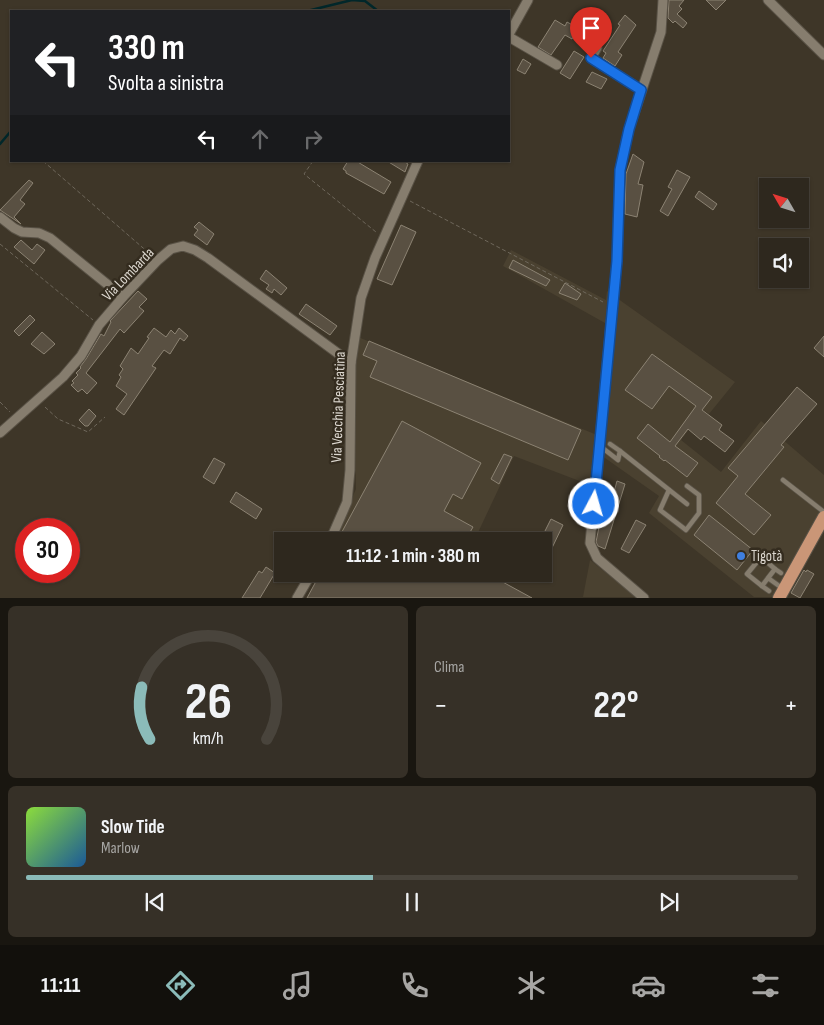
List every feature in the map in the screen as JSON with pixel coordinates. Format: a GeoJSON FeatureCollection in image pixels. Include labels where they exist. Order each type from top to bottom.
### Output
{"type":"FeatureCollection","features":[{"type":"Feature","properties":{"kind":"main road"},"geometry":{"type":"LineString","coordinates":[[777,592],[824,516]]}},
{"type":"Feature","properties":{"kind":"street"},"geometry":{"type":"LineString","coordinates":[[510,33],[528,0]]}},
{"type":"Feature","properties":{"kind":"street"},"geometry":{"type":"LineString","coordinates":[[644,598],[597,558],[590,543],[617,261],[620,170],[629,129],[661,32],[663,0]]}},
{"type":"Feature","properties":{"kind":"street"},"geometry":{"type":"LineString","coordinates":[[768,0],[824,55]]}},
{"type":"Feature","properties":{"kind":"street"},"geometry":{"type":"LineString","coordinates":[[510,36],[557,65]]}},
{"type":"Feature","properties":{"kind":"street"},"geometry":{"type":"LineString","coordinates":[[597,48],[591,58],[641,90]]}},
{"type":"Feature","properties":{"kind":"street","name":"Via Vecchia Pesciatina"},"geometry":{"type":"LineString","coordinates":[[334,532],[347,502],[350,470],[351,364],[361,298],[384,238],[418,162]]}},
{"type":"Feature","properties":{"kind":"street"},"geometry":{"type":"LineString","coordinates":[[0,217],[22,232],[39,233],[50,238],[123,297]]}},
{"type":"Feature","properties":{"kind":"street","name":"Via Lombarda"},"geometry":{"type":"LineString","coordinates":[[0,433],[63,377],[81,356],[99,325],[158,260],[171,249],[183,246],[195,250],[351,364]]}},
{"type":"Feature","properties":{"kind":"street"},"geometry":{"type":"LineString","coordinates":[[297,598],[306,582]]}},
{"type":"Feature","properties":{"kind":"lane"},"geometry":{"type":"LineString","coordinates":[[610,444],[687,504]]}},
{"type":"Feature","properties":{"kind":"lane"},"geometry":{"type":"LineString","coordinates":[[600,446],[618,460],[620,451]]}},
{"type":"Feature","properties":{"kind":"lane"},"geometry":{"type":"LineString","coordinates":[[783,480],[824,512]]}},
{"type":"Feature","properties":{"kind":"lane"},"geometry":{"type":"LineString","coordinates":[[669,490],[660,510],[686,530],[699,513],[699,495],[687,486]]}},
{"type":"Feature","properties":{"kind":"lane"},"geometry":{"type":"LineString","coordinates":[[777,592],[762,586],[747,574],[761,557],[781,573]]}},
{"type":"Feature","properties":{"kind":"lane"},"geometry":{"type":"LineString","coordinates":[[762,586],[775,569]]}},
{"type":"Feature","properties":{"kind":"lane"},"geometry":{"type":"LineString","coordinates":[[768,578],[777,592]]}},
{"type":"Feature","properties":{"kind":"path"},"geometry":{"type":"LineString","coordinates":[[44,162],[158,260]]}},
{"type":"Feature","properties":{"kind":"path"},"geometry":{"type":"LineString","coordinates":[[313,162],[304,174],[384,238]]}},
{"type":"Feature","properties":{"kind":"path"},"geometry":{"type":"LineString","coordinates":[[402,197],[613,307]]}},
{"type":"Feature","properties":{"kind":"path"},"geometry":{"type":"LineString","coordinates":[[0,244],[99,325]]}},
{"type":"Feature","properties":{"kind":"path"},"geometry":{"type":"LineString","coordinates":[[37,400],[58,419],[88,432],[105,417]]}},
{"type":"Feature","properties":{"kind":"path"},"geometry":{"type":"LineString","coordinates":[[0,402],[16,418]]}},
{"type":"Feature","properties":{"kind":"shaded area"},"geometry":{"type":"Polygon","coordinates":[[[511,250],[606,300],[607,291],[735,382],[709,414],[703,410],[681,440],[721,472],[761,421],[824,475],[824,528],[784,597],[754,597],[649,513],[659,496],[595,451],[590,485],[514,456],[478,532],[338,532],[356,489],[354,393],[358,337],[597,435],[605,323],[503,266],[511,250]]]}},
{"type":"Feature","properties":{"kind":"shaded area"},"geometry":{"type":"Polygon","coordinates":[[[590,560],[636,597],[583,597],[590,560]]]}},
{"type":"Feature","properties":{"kind":"building"},"geometry":{"type":"Polygon","coordinates":[[[669,0],[684,0],[679,6],[682,9],[677,14],[687,23],[683,28],[668,18],[669,0]]]}},
{"type":"Feature","properties":{"kind":"building"},"geometry":{"type":"Polygon","coordinates":[[[706,0],[726,0],[716,10],[706,0]]]}},
{"type":"Feature","properties":{"kind":"building"},"geometry":{"type":"Polygon","coordinates":[[[625,15],[636,25],[618,52],[622,55],[615,66],[603,58],[606,53],[603,51],[625,15]]]}},
{"type":"Feature","properties":{"kind":"building"},"geometry":{"type":"Polygon","coordinates":[[[555,20],[565,26],[567,22],[578,28],[572,39],[565,35],[551,55],[538,47],[555,20]]]}},
{"type":"Feature","properties":{"kind":"building"},"geometry":{"type":"Polygon","coordinates":[[[574,51],[584,57],[570,79],[560,73],[574,51]]]}},
{"type":"Feature","properties":{"kind":"building"},"geometry":{"type":"Polygon","coordinates":[[[523,59],[531,64],[525,74],[517,70],[523,59]]]}},
{"type":"Feature","properties":{"kind":"building"},"geometry":{"type":"Polygon","coordinates":[[[592,72],[607,79],[601,89],[586,82],[592,72]]]}},
{"type":"Feature","properties":{"kind":"building"},"geometry":{"type":"Polygon","coordinates":[[[633,154],[644,162],[638,184],[643,185],[637,217],[625,214],[626,174],[633,154]]]}},
{"type":"Feature","properties":{"kind":"building"},"geometry":{"type":"Polygon","coordinates":[[[347,162],[358,162],[391,182],[384,194],[346,173],[343,169],[347,162]]]}},
{"type":"Feature","properties":{"kind":"building"},"geometry":{"type":"Polygon","coordinates":[[[389,162],[405,162],[408,164],[405,172],[389,162]]]}},
{"type":"Feature","properties":{"kind":"building"},"geometry":{"type":"Polygon","coordinates":[[[677,170],[690,177],[668,216],[660,211],[672,189],[668,187],[677,170]]]}},
{"type":"Feature","properties":{"kind":"building"},"geometry":{"type":"Polygon","coordinates":[[[29,180],[33,183],[20,200],[25,204],[14,217],[21,224],[0,210],[29,180]]]}},
{"type":"Feature","properties":{"kind":"building"},"geometry":{"type":"Polygon","coordinates":[[[699,191],[717,204],[713,210],[695,197],[699,191]]]}},
{"type":"Feature","properties":{"kind":"building"},"geometry":{"type":"Polygon","coordinates":[[[199,222],[214,234],[207,245],[194,235],[198,230],[194,227],[199,222]]]}},
{"type":"Feature","properties":{"kind":"building"},"geometry":{"type":"Polygon","coordinates":[[[401,225],[416,232],[392,285],[377,279],[401,225]]]}},
{"type":"Feature","properties":{"kind":"building"},"geometry":{"type":"Polygon","coordinates":[[[21,240],[32,250],[37,244],[45,250],[34,264],[14,247],[21,240]]]}},
{"type":"Feature","properties":{"kind":"building"},"geometry":{"type":"Polygon","coordinates":[[[513,260],[550,280],[546,286],[509,268],[513,260]]]}},
{"type":"Feature","properties":{"kind":"building"},"geometry":{"type":"Polygon","coordinates":[[[266,270],[287,288],[281,295],[274,289],[272,293],[266,289],[269,285],[260,279],[266,270]]]}},
{"type":"Feature","properties":{"kind":"building"},"geometry":{"type":"Polygon","coordinates":[[[565,283],[581,294],[577,300],[559,293],[565,283]]]}},
{"type":"Feature","properties":{"kind":"building"},"geometry":{"type":"Polygon","coordinates":[[[138,291],[147,299],[139,307],[144,311],[124,333],[120,329],[86,373],[97,383],[87,394],[82,389],[78,392],[71,385],[78,375],[76,373],[81,368],[101,334],[104,336],[110,321],[138,291]]]}},
{"type":"Feature","properties":{"kind":"building"},"geometry":{"type":"Polygon","coordinates":[[[306,304],[337,326],[330,335],[299,314],[306,304]]]}},
{"type":"Feature","properties":{"kind":"building"},"geometry":{"type":"Polygon","coordinates":[[[30,315],[35,320],[19,336],[14,331],[30,315]]]}},
{"type":"Feature","properties":{"kind":"building"},"geometry":{"type":"Polygon","coordinates":[[[154,328],[166,337],[171,330],[175,334],[179,328],[188,336],[184,341],[180,338],[170,354],[164,350],[152,366],[156,368],[124,415],[116,409],[127,394],[116,386],[123,369],[120,366],[131,348],[138,354],[154,328]]]}},
{"type":"Feature","properties":{"kind":"building"},"geometry":{"type":"Polygon","coordinates":[[[42,332],[55,344],[44,354],[31,344],[42,332]]]}},
{"type":"Feature","properties":{"kind":"building"},"geometry":{"type":"Polygon","coordinates":[[[824,336],[824,357],[814,348],[824,336]]]}},
{"type":"Feature","properties":{"kind":"building"},"geometry":{"type":"Polygon","coordinates":[[[369,341],[581,430],[568,460],[370,377],[377,361],[363,355],[369,341]]]}},
{"type":"Feature","properties":{"kind":"building"},"geometry":{"type":"Polygon","coordinates":[[[652,354],[712,397],[702,410],[722,425],[719,430],[734,441],[725,452],[704,436],[701,440],[688,429],[675,446],[698,463],[687,477],[664,461],[637,438],[648,424],[670,442],[696,406],[669,386],[652,409],[625,390],[652,354]]]}},
{"type":"Feature","properties":{"kind":"building"},"geometry":{"type":"Polygon","coordinates":[[[797,387],[817,404],[781,445],[784,447],[745,494],[771,515],[754,535],[716,503],[738,476],[728,468],[797,387]]]}},
{"type":"Feature","properties":{"kind":"building"},"geometry":{"type":"Polygon","coordinates":[[[89,409],[96,416],[88,426],[85,426],[79,420],[89,409]]]}},
{"type":"Feature","properties":{"kind":"building"},"geometry":{"type":"Polygon","coordinates":[[[402,421],[481,463],[462,499],[453,494],[444,511],[473,527],[470,532],[342,532],[402,421]]]}},
{"type":"Feature","properties":{"kind":"building"},"geometry":{"type":"Polygon","coordinates":[[[504,454],[512,457],[499,484],[491,479],[504,454]]]}},
{"type":"Feature","properties":{"kind":"building"},"geometry":{"type":"Polygon","coordinates":[[[214,458],[225,464],[214,484],[203,477],[214,458]]]}},
{"type":"Feature","properties":{"kind":"building"},"geometry":{"type":"Polygon","coordinates":[[[617,481],[625,484],[605,549],[598,546],[596,542],[604,502],[600,500],[602,488],[614,492],[617,481]]]}},
{"type":"Feature","properties":{"kind":"building"},"geometry":{"type":"Polygon","coordinates":[[[236,492],[262,509],[256,519],[230,502],[236,492]]]}},
{"type":"Feature","properties":{"kind":"building"},"geometry":{"type":"Polygon","coordinates":[[[709,515],[753,550],[737,570],[694,535],[709,515]]]}},
{"type":"Feature","properties":{"kind":"building"},"geometry":{"type":"Polygon","coordinates":[[[551,519],[563,525],[552,548],[552,532],[544,532],[551,519]]]}},
{"type":"Feature","properties":{"kind":"building"},"geometry":{"type":"Polygon","coordinates":[[[636,520],[646,525],[629,553],[621,549],[636,520]]]}},
{"type":"Feature","properties":{"kind":"building"},"geometry":{"type":"Polygon","coordinates":[[[266,567],[274,572],[274,575],[260,598],[242,598],[259,571],[262,573],[266,567]]]}},
{"type":"Feature","properties":{"kind":"building"},"geometry":{"type":"Polygon","coordinates":[[[804,570],[814,574],[800,598],[791,593],[804,570]]]}},
{"type":"Feature","properties":{"kind":"building"},"geometry":{"type":"Polygon","coordinates":[[[316,582],[503,582],[532,598],[307,598],[316,582]]]}},
{"type":"Feature","properties":{"kind":"waterway"},"geometry":{"type":"LineString","coordinates":[[311,10],[352,0],[365,1],[377,10]]}},
{"type":"Feature","properties":{"kind":"waterway"},"geometry":{"type":"LineString","coordinates":[[0,144],[10,132]]}},
{"type":"Feature","properties":{"kind":"place","name":"Tigotà"},"geometry":{"type":"Point","coordinates":[741,556]}},
{"type":"Feature","properties":{"kind":"route"},"geometry":{"type":"LineString","coordinates":[[591,58],[641,90],[629,129],[620,170],[617,261],[594,504]]}}]}
